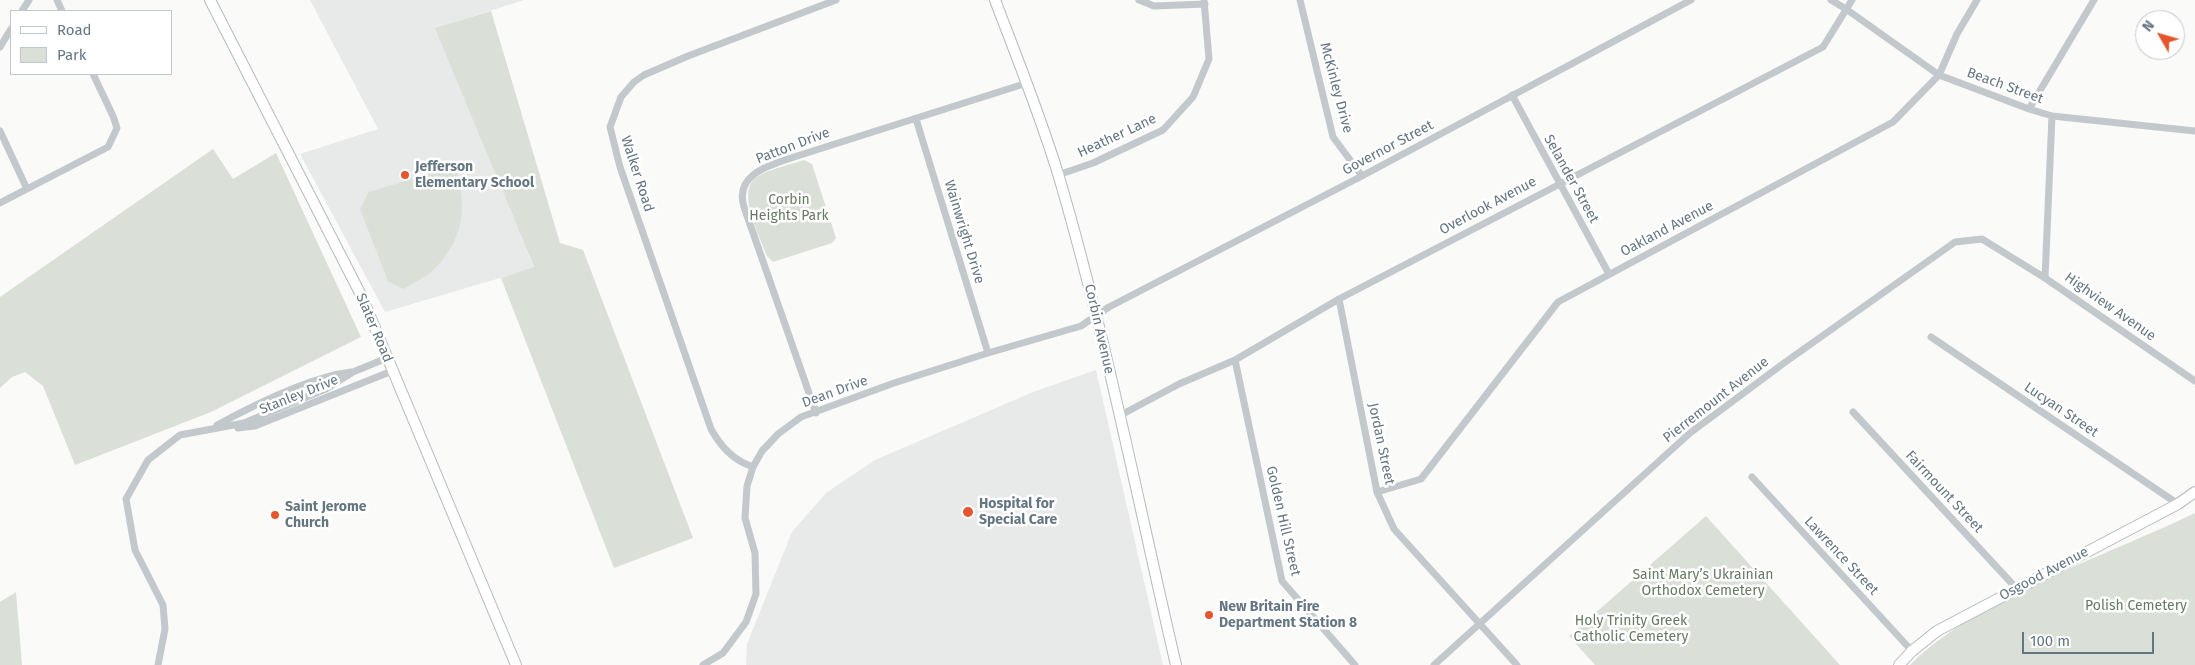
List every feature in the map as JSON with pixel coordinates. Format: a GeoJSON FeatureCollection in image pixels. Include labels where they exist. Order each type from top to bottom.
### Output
{"type":"FeatureCollection","features":[{"type":"Feature","properties":{"kind":"main road","name":"Slater Road"},"geometry":{"type":"LineString","coordinates":[[210,0],[362,297],[516,665]]}},
{"type":"Feature","properties":{"kind":"main road","name":"Corbin Avenue"},"geometry":{"type":"LineString","coordinates":[[995,0],[1027,83],[1058,175],[1081,252],[1176,665]]}},
{"type":"Feature","properties":{"kind":"main road","name":"Osgood Avenue"},"geometry":{"type":"LineString","coordinates":[[1899,665],[1912,651],[1937,631],[2178,504],[2195,492]]}},
{"type":"Feature","properties":{"kind":"street","name":"Walker Road"},"geometry":{"type":"LineString","coordinates":[[753,467],[741,462],[724,450],[711,429],[620,167],[610,127],[621,97],[634,82],[644,75],[688,56],[836,0]]}},
{"type":"Feature","properties":{"kind":"street"},"geometry":{"type":"LineString","coordinates":[[1139,0],[1154,6],[1205,2]]}},
{"type":"Feature","properties":{"kind":"street","name":"McKinley Drive"},"geometry":{"type":"LineString","coordinates":[[1300,0],[1333,137],[1362,176]]}},
{"type":"Feature","properties":{"kind":"street","name":"Governor Street"},"geometry":{"type":"LineString","coordinates":[[1096,316],[1109,307],[1362,176],[1691,0]]}},
{"type":"Feature","properties":{"kind":"street","name":"Beach Street"},"geometry":{"type":"LineString","coordinates":[[1831,0],[1939,75],[2029,109],[2052,116],[2195,131]]}},
{"type":"Feature","properties":{"kind":"street","name":"Overlook Avenue"},"geometry":{"type":"LineString","coordinates":[[1119,416],[1179,384],[1235,360],[1339,299],[1823,47],[1852,0]]}},
{"type":"Feature","properties":{"kind":"street","name":"Oakland Avenue"},"geometry":{"type":"LineString","coordinates":[[1377,492],[1421,480],[1558,302],[1893,122],[1939,75],[1957,34],[1976,0]]}},
{"type":"Feature","properties":{"kind":"street"},"geometry":{"type":"LineString","coordinates":[[2029,109],[2094,0]]}},
{"type":"Feature","properties":{"kind":"street","name":"Heather Lane"},"geometry":{"type":"LineString","coordinates":[[1058,175],[1093,164],[1163,130],[1193,97],[1209,59],[1205,2]]}},
{"type":"Feature","properties":{"kind":"street"},"geometry":{"type":"LineString","coordinates":[[0,47],[10,31]]}},
{"type":"Feature","properties":{"kind":"street"},"geometry":{"type":"LineString","coordinates":[[0,202],[108,147],[117,128],[93,75]]}},
{"type":"Feature","properties":{"kind":"street","name":"Patton Drive"},"geometry":{"type":"LineString","coordinates":[[816,412],[744,207],[741,197],[745,183],[751,177],[773,164],[1027,83]]}},
{"type":"Feature","properties":{"kind":"street","name":"Selander Street"},"geometry":{"type":"LineString","coordinates":[[1512,96],[1609,274]]}},
{"type":"Feature","properties":{"kind":"street","name":"Highview Avenue"},"geometry":{"type":"LineString","coordinates":[[2052,116],[2045,278],[2195,381]]}},
{"type":"Feature","properties":{"kind":"street","name":"Wainwright Drive"},"geometry":{"type":"LineString","coordinates":[[916,119],[988,353]]}},
{"type":"Feature","properties":{"kind":"street"},"geometry":{"type":"LineString","coordinates":[[0,131],[28,189]]}},
{"type":"Feature","properties":{"kind":"street","name":"Pierremount Avenue"},"geometry":{"type":"LineString","coordinates":[[1434,665],[1690,433],[1784,363],[1955,242],[1982,239],[2045,278]]}},
{"type":"Feature","properties":{"kind":"street","name":"Jordan Street"},"geometry":{"type":"LineString","coordinates":[[1339,299],[1377,492],[1394,528],[1478,624],[1518,665]]}},
{"type":"Feature","properties":{"kind":"street","name":"Dean Drive"},"geometry":{"type":"LineString","coordinates":[[703,665],[723,653],[746,622],[756,594],[755,553],[744,509],[747,486],[753,467],[762,451],[778,434],[801,418],[816,412],[988,353],[1081,326],[1096,316]]}},
{"type":"Feature","properties":{"kind":"street","name":"Lucyan Street"},"geometry":{"type":"LineString","coordinates":[[1931,337],[2178,504]]}},
{"type":"Feature","properties":{"kind":"street","name":"Stanley Drive"},"geometry":{"type":"LineString","coordinates":[[158,665],[165,629],[163,605],[135,550],[126,499],[148,460],[180,436],[244,423],[326,389],[353,372],[387,358]]}},
{"type":"Feature","properties":{"kind":"street","name":"Golden Hill Street"},"geometry":{"type":"LineString","coordinates":[[1235,360],[1282,581],[1355,665]]}},
{"type":"Feature","properties":{"kind":"street","name":"Stanley Drive"},"geometry":{"type":"LineString","coordinates":[[213,428],[233,429],[255,426],[392,371]]}},
{"type":"Feature","properties":{"kind":"street","name":"Stanley Drive"},"geometry":{"type":"LineString","coordinates":[[213,428],[305,384],[336,374],[353,372]]}},
{"type":"Feature","properties":{"kind":"street","name":"Fairmount Street"},"geometry":{"type":"LineString","coordinates":[[1853,412],[2017,589]]}},
{"type":"Feature","properties":{"kind":"street","name":"Lawrence Street"},"geometry":{"type":"LineString","coordinates":[[1752,477],[1912,651]]}},
{"type":"Feature","properties":{"kind":"shaded area","name":"Jefferson Elementary School"},"geometry":{"type":"Polygon","coordinates":[[[310,0],[524,0],[436,28],[534,268],[385,312],[300,154],[378,129],[310,0]]]}},
{"type":"Feature","properties":{"kind":"shaded area","name":"Hospital for Special Care"},"geometry":{"type":"Polygon","coordinates":[[[1096,370],[1163,665],[746,665],[747,644],[792,532],[826,493],[875,460],[1033,392],[1096,370]]]}},
{"type":"Feature","properties":{"kind":"green space"},"geometry":{"type":"Polygon","coordinates":[[[491,11],[560,243],[583,250],[693,538],[614,568],[501,278],[534,267],[435,28],[491,11]]]}},
{"type":"Feature","properties":{"kind":"green space"},"geometry":{"type":"Polygon","coordinates":[[[213,149],[233,179],[276,153],[361,337],[211,412],[75,465],[43,386],[25,372],[12,377],[0,388],[0,297],[213,149]]]}},
{"type":"Feature","properties":{"kind":"green space","name":"Corbin Heights Park"},"geometry":{"type":"Polygon","coordinates":[[[804,160],[812,164],[836,238],[832,243],[773,262],[767,256],[751,213],[749,190],[752,181],[760,175],[804,160]]]}},
{"type":"Feature","properties":{"kind":"green space"},"geometry":{"type":"Polygon","coordinates":[[[455,166],[459,181],[462,209],[457,234],[443,259],[433,270],[403,289],[388,281],[360,209],[369,192],[455,166]]]}},
{"type":"Feature","properties":{"kind":"green space","name":"Polish Cemetery"},"geometry":{"type":"Polygon","coordinates":[[[2195,513],[2195,665],[1910,665],[1939,640],[1972,618],[2008,598],[2045,579],[2195,513]]]}},
{"type":"Feature","properties":{"kind":"green space","name":"Saint Mary’s Ukrainian Orthodox Cemetery"},"geometry":{"type":"Polygon","coordinates":[[[1706,516],[1840,665],[1595,665],[1569,636],[1706,516]]]}},
{"type":"Feature","properties":{"kind":"green space"},"geometry":{"type":"Polygon","coordinates":[[[16,592],[22,665],[0,665],[0,602],[16,592]]]}},
{"type":"Feature","properties":{"kind":"place","name":"Jefferson Elementary School"},"geometry":{"type":"Point","coordinates":[405,175]}},
{"type":"Feature","properties":{"kind":"place","name":"Hospital for Special Care"},"geometry":{"type":"Point","coordinates":[968,512]}},
{"type":"Feature","properties":{"kind":"place","name":"Saint Jerome Church"},"geometry":{"type":"Point","coordinates":[275,515]}},
{"type":"Feature","properties":{"kind":"place","name":"New Britain Fire Department Station 8"},"geometry":{"type":"Point","coordinates":[1209,615]}},
{"type":"Feature","properties":{"kind":"park label","name":"Holy Trinity Greek Catholic Cemetery"},"geometry":{"type":"Point","coordinates":[1631,630]}}]}
